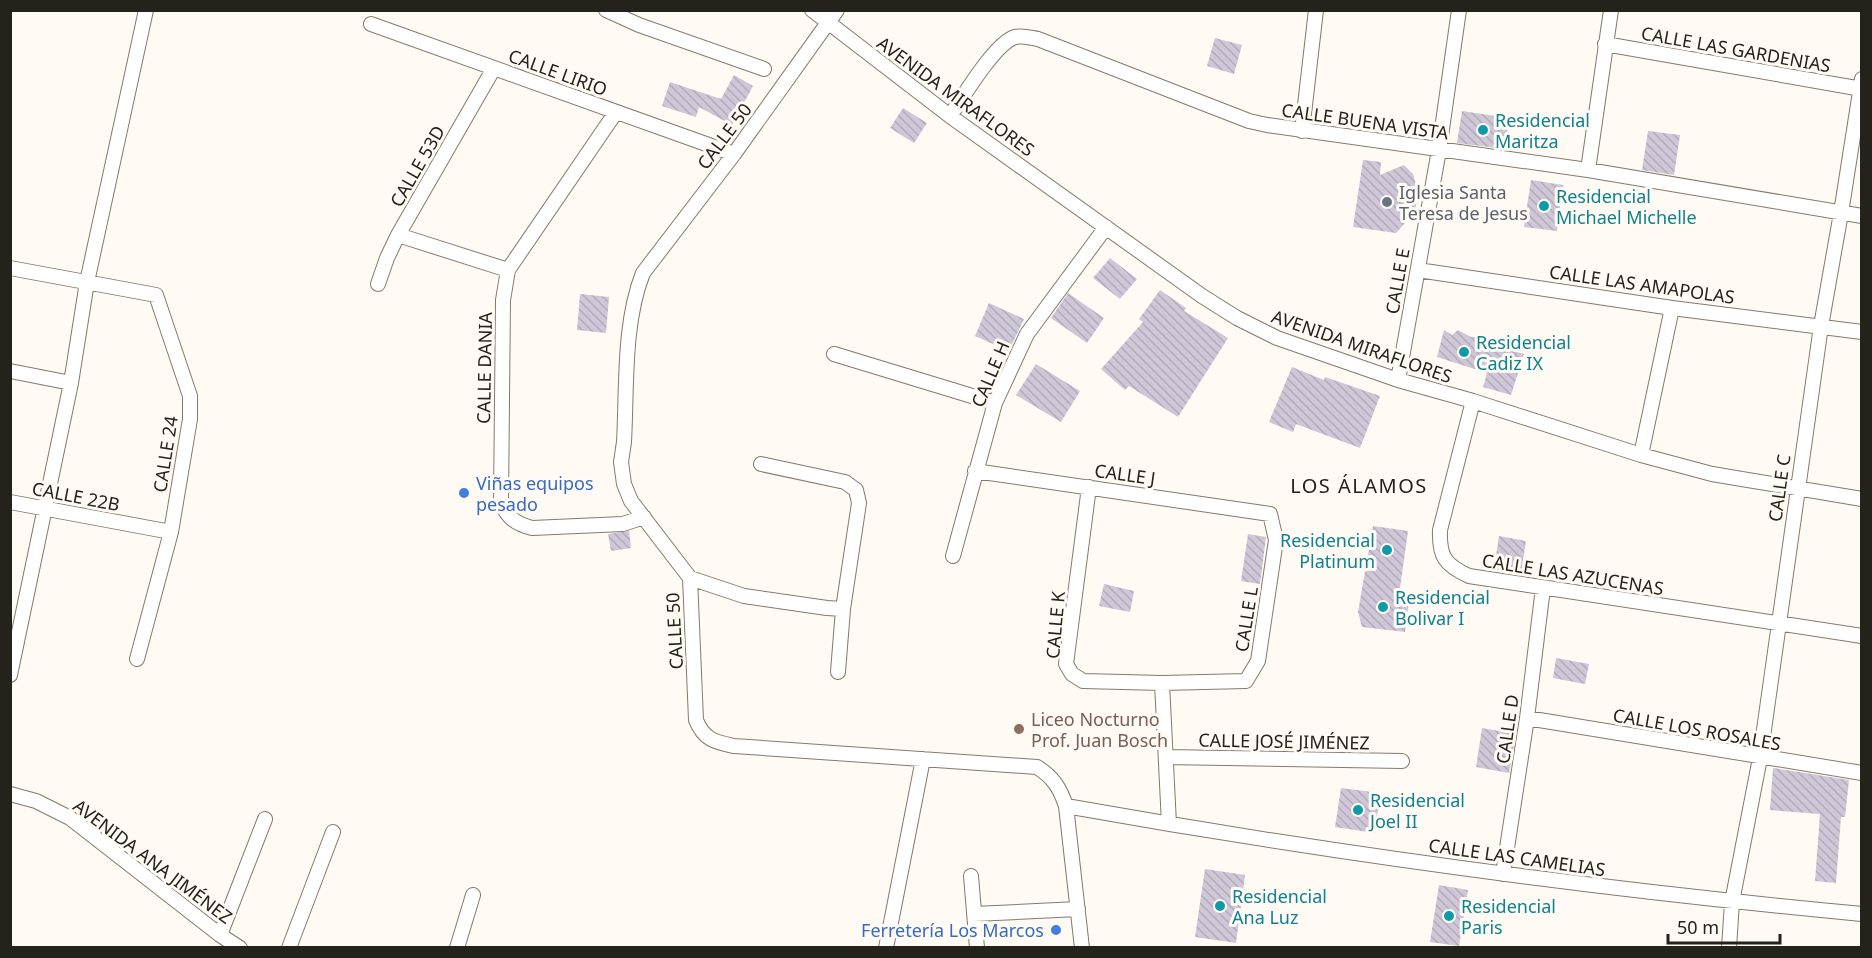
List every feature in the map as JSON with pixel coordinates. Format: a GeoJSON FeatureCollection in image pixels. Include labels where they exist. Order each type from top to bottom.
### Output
{"type":"FeatureCollection","features":[{"type":"Feature","properties":{"kind":"street"},"geometry":{"type":"LineString","coordinates":[[11,667],[70,383],[87,282],[146,10]]}},
{"type":"Feature","properties":{"kind":"street"},"geometry":{"type":"LineString","coordinates":[[606,10],[639,25],[764,69]]}},
{"type":"Feature","properties":{"kind":"street"},"geometry":{"type":"LineString","coordinates":[[639,25],[644,10]]}},
{"type":"Feature","properties":{"kind":"street","name":"AVENIDA MIRAFLORES"},"geometry":{"type":"LineString","coordinates":[[812,10],[950,116],[1203,297],[1237,318],[1277,338],[1398,380],[1473,401],[1641,455],[1712,474],[1862,499]]}},
{"type":"Feature","properties":{"kind":"street","name":"CALLE 50"},"geometry":{"type":"LineString","coordinates":[[837,10],[734,154],[643,273],[635,292],[630,315],[621,462],[624,484],[631,501],[690,578],[696,720],[700,730],[708,738],[734,746],[1037,767],[1049,774],[1061,789],[1066,806],[1082,948]]}},
{"type":"Feature","properties":{"kind":"street"},"geometry":{"type":"LineString","coordinates":[[1302,131],[1316,10]]}},
{"type":"Feature","properties":{"kind":"street","name":"CALLE E"},"geometry":{"type":"LineString","coordinates":[[1398,380],[1440,150],[1458,10]]}},
{"type":"Feature","properties":{"kind":"street"},"geometry":{"type":"LineString","coordinates":[[1588,170],[1611,10]]}},
{"type":"Feature","properties":{"kind":"street","name":"CALLE LIRIO"},"geometry":{"type":"LineString","coordinates":[[371,24],[734,154]]}},
{"type":"Feature","properties":{"kind":"street","name":"CALLE BUENA VISTA"},"geometry":{"type":"LineString","coordinates":[[950,116],[999,46],[1015,37],[1026,37],[1038,39],[1249,121],[1302,131],[1588,170],[1862,216]]}},
{"type":"Feature","properties":{"kind":"street","name":"CALLE LAS GARDENIAS"},"geometry":{"type":"LineString","coordinates":[[1605,44],[1861,86]]}},
{"type":"Feature","properties":{"kind":"street","name":"CALLE 53D"},"geometry":{"type":"LineString","coordinates":[[378,284],[398,235],[494,68]]}},
{"type":"Feature","properties":{"kind":"street","name":"CALLE C"},"geometry":{"type":"LineString","coordinates":[[1729,948],[1732,902],[1760,758],[1821,326],[1861,86]]}},
{"type":"Feature","properties":{"kind":"street","name":"CALLE DANIA"},"geometry":{"type":"LineString","coordinates":[[616,112],[508,270],[503,300],[501,501],[504,512],[521,525],[532,528],[623,524],[644,517]]}},
{"type":"Feature","properties":{"kind":"street","name":"CALLE H"},"geometry":{"type":"LineString","coordinates":[[953,556],[995,403],[1027,334],[1106,226]]}},
{"type":"Feature","properties":{"kind":"street"},"geometry":{"type":"LineString","coordinates":[[398,235],[508,270]]}},
{"type":"Feature","properties":{"kind":"street","name":"CALLE 24"},"geometry":{"type":"LineString","coordinates":[[10,268],[156,295],[190,396],[190,419],[171,532],[137,659]]}},
{"type":"Feature","properties":{"kind":"street","name":"CALLE LAS AMAPOLAS"},"geometry":{"type":"LineString","coordinates":[[1418,270],[1672,308],[1862,332]]}},
{"type":"Feature","properties":{"kind":"street"},"geometry":{"type":"LineString","coordinates":[[1641,455],[1672,308]]}},
{"type":"Feature","properties":{"kind":"street"},"geometry":{"type":"LineString","coordinates":[[834,354],[995,403]]}},
{"type":"Feature","properties":{"kind":"street"},"geometry":{"type":"LineString","coordinates":[[10,371],[70,383]]}},
{"type":"Feature","properties":{"kind":"street","name":"CALLE LAS AZUCENAS"},"geometry":{"type":"LineString","coordinates":[[1473,401],[1440,530],[1443,559],[1454,569],[1469,576],[1862,636]]}},
{"type":"Feature","properties":{"kind":"street"},"geometry":{"type":"LineString","coordinates":[[761,464],[845,482],[856,490],[859,503],[843,609],[838,672]]}},
{"type":"Feature","properties":{"kind":"street","name":"CALLE J"},"geometry":{"type":"LineString","coordinates":[[975,471],[1270,514]]}},
{"type":"Feature","properties":{"kind":"street","name":"CALLE K"},"geometry":{"type":"LineString","coordinates":[[1089,487],[1066,664],[1072,674],[1083,681],[1162,684]]}},
{"type":"Feature","properties":{"kind":"street","name":"CALLE 22B"},"geometry":{"type":"LineString","coordinates":[[10,502],[171,532]]}},
{"type":"Feature","properties":{"kind":"street","name":"CALLE L"},"geometry":{"type":"LineString","coordinates":[[1162,684],[1246,681],[1258,661],[1276,540],[1270,514]]}},
{"type":"Feature","properties":{"kind":"street"},"geometry":{"type":"LineString","coordinates":[[690,578],[744,596],[843,609]]}},
{"type":"Feature","properties":{"kind":"street","name":"CALLE D"},"geometry":{"type":"LineString","coordinates":[[1503,874],[1527,718],[1543,588]]}},
{"type":"Feature","properties":{"kind":"street"},"geometry":{"type":"LineString","coordinates":[[1162,684],[1169,824]]}},
{"type":"Feature","properties":{"kind":"street","name":"CALLE LOS ROSALES"},"geometry":{"type":"LineString","coordinates":[[1527,718],[1862,773]]}},
{"type":"Feature","properties":{"kind":"street","name":"CALLE JOSÉ JIMÉNEZ"},"geometry":{"type":"LineString","coordinates":[[1166,758],[1402,761]]}},
{"type":"Feature","properties":{"kind":"street"},"geometry":{"type":"LineString","coordinates":[[885,948],[923,759]]}},
{"type":"Feature","properties":{"kind":"street","name":"AVENIDA ANA JIMÉNEZ"},"geometry":{"type":"LineString","coordinates":[[10,794],[36,801],[70,818],[240,948]]}},
{"type":"Feature","properties":{"kind":"street","name":"CALLE LAS CAMELIAS"},"geometry":{"type":"LineString","coordinates":[[1066,806],[1169,824],[1503,874],[1732,902],[1862,914]]}},
{"type":"Feature","properties":{"kind":"street"},"geometry":{"type":"LineString","coordinates":[[220,934],[265,819]]}},
{"type":"Feature","properties":{"kind":"street"},"geometry":{"type":"LineString","coordinates":[[289,948],[333,832]]}},
{"type":"Feature","properties":{"kind":"street"},"geometry":{"type":"LineString","coordinates":[[971,876],[977,948]]}},
{"type":"Feature","properties":{"kind":"street"},"geometry":{"type":"LineString","coordinates":[[457,948],[473,895]]}},
{"type":"Feature","properties":{"kind":"street"},"geometry":{"type":"LineString","coordinates":[[975,914],[1078,909]]}},
{"type":"Feature","properties":{"kind":"building"},"geometry":{"type":"Polygon","coordinates":[[[1215,38],[1242,45],[1234,74],[1207,66],[1215,38]]]}},
{"type":"Feature","properties":{"kind":"building"},"geometry":{"type":"Polygon","coordinates":[[[734,75],[753,86],[732,125],[699,107],[696,117],[662,106],[670,82],[721,99],[734,75]]]}},
{"type":"Feature","properties":{"kind":"building"},"geometry":{"type":"Polygon","coordinates":[[[903,108],[927,123],[914,143],[890,128],[903,108]]]}},
{"type":"Feature","properties":{"kind":"building","name":"Residencial Maritza"},"geometry":{"type":"Polygon","coordinates":[[[1462,111],[1509,118],[1505,149],[1457,143],[1462,111]]]}},
{"type":"Feature","properties":{"kind":"building"},"geometry":{"type":"Polygon","coordinates":[[[1648,131],[1680,135],[1674,175],[1642,170],[1648,131]]]}},
{"type":"Feature","properties":{"kind":"building","name":"Iglesia Santa Teresa de Jesus"},"geometry":{"type":"Polygon","coordinates":[[[1363,160],[1381,162],[1380,175],[1404,165],[1413,174],[1418,192],[1415,212],[1396,233],[1353,227],[1363,160]]]}},
{"type":"Feature","properties":{"kind":"building","name":"Residencial Michael Michelle"},"geometry":{"type":"Polygon","coordinates":[[[1531,180],[1563,185],[1557,231],[1524,227],[1531,180]]]}},
{"type":"Feature","properties":{"kind":"building"},"geometry":{"type":"Polygon","coordinates":[[[1110,258],[1137,279],[1120,299],[1093,278],[1110,258]]]}},
{"type":"Feature","properties":{"kind":"building"},"geometry":{"type":"Polygon","coordinates":[[[1160,290],[1186,308],[1184,311],[1228,338],[1178,417],[1129,386],[1125,390],[1101,369],[1143,322],[1139,319],[1160,290]]]}},
{"type":"Feature","properties":{"kind":"building"},"geometry":{"type":"Polygon","coordinates":[[[1068,293],[1104,318],[1087,343],[1051,318],[1068,293]]]}},
{"type":"Feature","properties":{"kind":"building"},"geometry":{"type":"Polygon","coordinates":[[[580,294],[609,297],[606,333],[577,330],[580,294]]]}},
{"type":"Feature","properties":{"kind":"building"},"geometry":{"type":"Polygon","coordinates":[[[989,303],[1024,319],[1009,351],[975,336],[989,303]]]}},
{"type":"Feature","properties":{"kind":"building"},"geometry":{"type":"Polygon","coordinates":[[[1444,330],[1452,335],[1458,330],[1471,337],[1482,337],[1482,342],[1524,354],[1511,395],[1483,387],[1487,373],[1437,357],[1444,330]]]}},
{"type":"Feature","properties":{"kind":"building"},"geometry":{"type":"Polygon","coordinates":[[[1036,364],[1080,391],[1061,422],[1016,395],[1036,364]]]}},
{"type":"Feature","properties":{"kind":"building"},"geometry":{"type":"Polygon","coordinates":[[[1292,367],[1324,380],[1325,377],[1380,396],[1360,448],[1296,424],[1293,432],[1269,422],[1292,367]]]}},
{"type":"Feature","properties":{"kind":"building"},"geometry":{"type":"Polygon","coordinates":[[[1373,526],[1408,531],[1400,588],[1409,601],[1405,632],[1362,627],[1358,612],[1373,526]]]}},
{"type":"Feature","properties":{"kind":"building"},"geometry":{"type":"Polygon","coordinates":[[[629,531],[631,548],[611,551],[608,534],[629,531]]]}},
{"type":"Feature","properties":{"kind":"building"},"geometry":{"type":"Polygon","coordinates":[[[1248,534],[1266,537],[1260,584],[1241,581],[1248,534]]]}},
{"type":"Feature","properties":{"kind":"building"},"geometry":{"type":"Polygon","coordinates":[[[1499,536],[1526,541],[1521,573],[1494,569],[1499,536]]]}},
{"type":"Feature","properties":{"kind":"building"},"geometry":{"type":"Polygon","coordinates":[[[1104,584],[1134,591],[1130,612],[1099,606],[1104,584]]]}},
{"type":"Feature","properties":{"kind":"building"},"geometry":{"type":"Polygon","coordinates":[[[1556,658],[1589,664],[1585,684],[1553,678],[1556,658]]]}},
{"type":"Feature","properties":{"kind":"building"},"geometry":{"type":"Polygon","coordinates":[[[1482,728],[1516,734],[1509,773],[1476,767],[1482,728]]]}},
{"type":"Feature","properties":{"kind":"building"},"geometry":{"type":"Polygon","coordinates":[[[1773,768],[1849,780],[1845,817],[1841,817],[1836,883],[1815,881],[1820,814],[1770,810],[1773,768]]]}},
{"type":"Feature","properties":{"kind":"building","name":"Residencial Joel II"},"geometry":{"type":"Polygon","coordinates":[[[1341,788],[1380,793],[1375,833],[1335,827],[1341,788]]]}},
{"type":"Feature","properties":{"kind":"building","name":"Residencial Ana Luz"},"geometry":{"type":"Polygon","coordinates":[[[1205,869],[1245,875],[1236,943],[1195,937],[1205,869]]]}},
{"type":"Feature","properties":{"kind":"building","name":"Residencial Paris"},"geometry":{"type":"Polygon","coordinates":[[[1439,885],[1468,890],[1459,946],[1430,942],[1439,885]]]}},
{"type":"Feature","properties":{"kind":"place","name":"Residencial Maritza"},"geometry":{"type":"Point","coordinates":[1483,130]}},
{"type":"Feature","properties":{"kind":"place","name":"Iglesia Santa Teresa de Jesus"},"geometry":{"type":"Point","coordinates":[1387,202]}},
{"type":"Feature","properties":{"kind":"place","name":"Residencial Michael Michelle"},"geometry":{"type":"Point","coordinates":[1544,206]}},
{"type":"Feature","properties":{"kind":"place","name":"Residencial Cadiz IX"},"geometry":{"type":"Point","coordinates":[1464,352]}},
{"type":"Feature","properties":{"kind":"place","name":"Viñas equipos pesado"},"geometry":{"type":"Point","coordinates":[464,493]}},
{"type":"Feature","properties":{"kind":"place","name":"Residencial Platinum"},"geometry":{"type":"Point","coordinates":[1387,550]}},
{"type":"Feature","properties":{"kind":"place","name":"Residencial Bolivar I"},"geometry":{"type":"Point","coordinates":[1383,607]}},
{"type":"Feature","properties":{"kind":"place","name":"Liceo Nocturno Prof. Juan Bosch"},"geometry":{"type":"Point","coordinates":[1019,729]}},
{"type":"Feature","properties":{"kind":"place","name":"Residencial Joel II"},"geometry":{"type":"Point","coordinates":[1358,810]}},
{"type":"Feature","properties":{"kind":"place","name":"Residencial Ana Luz"},"geometry":{"type":"Point","coordinates":[1220,906]}},
{"type":"Feature","properties":{"kind":"place","name":"Residencial Paris"},"geometry":{"type":"Point","coordinates":[1449,916]}},
{"type":"Feature","properties":{"kind":"place","name":"Ferretería Los Marcos"},"geometry":{"type":"Point","coordinates":[1056,930]}},
{"type":"Feature","properties":{"kind":"district","name":"LOS ÁLAMOS"},"geometry":{"type":"Point","coordinates":[1359,485]}}]}
